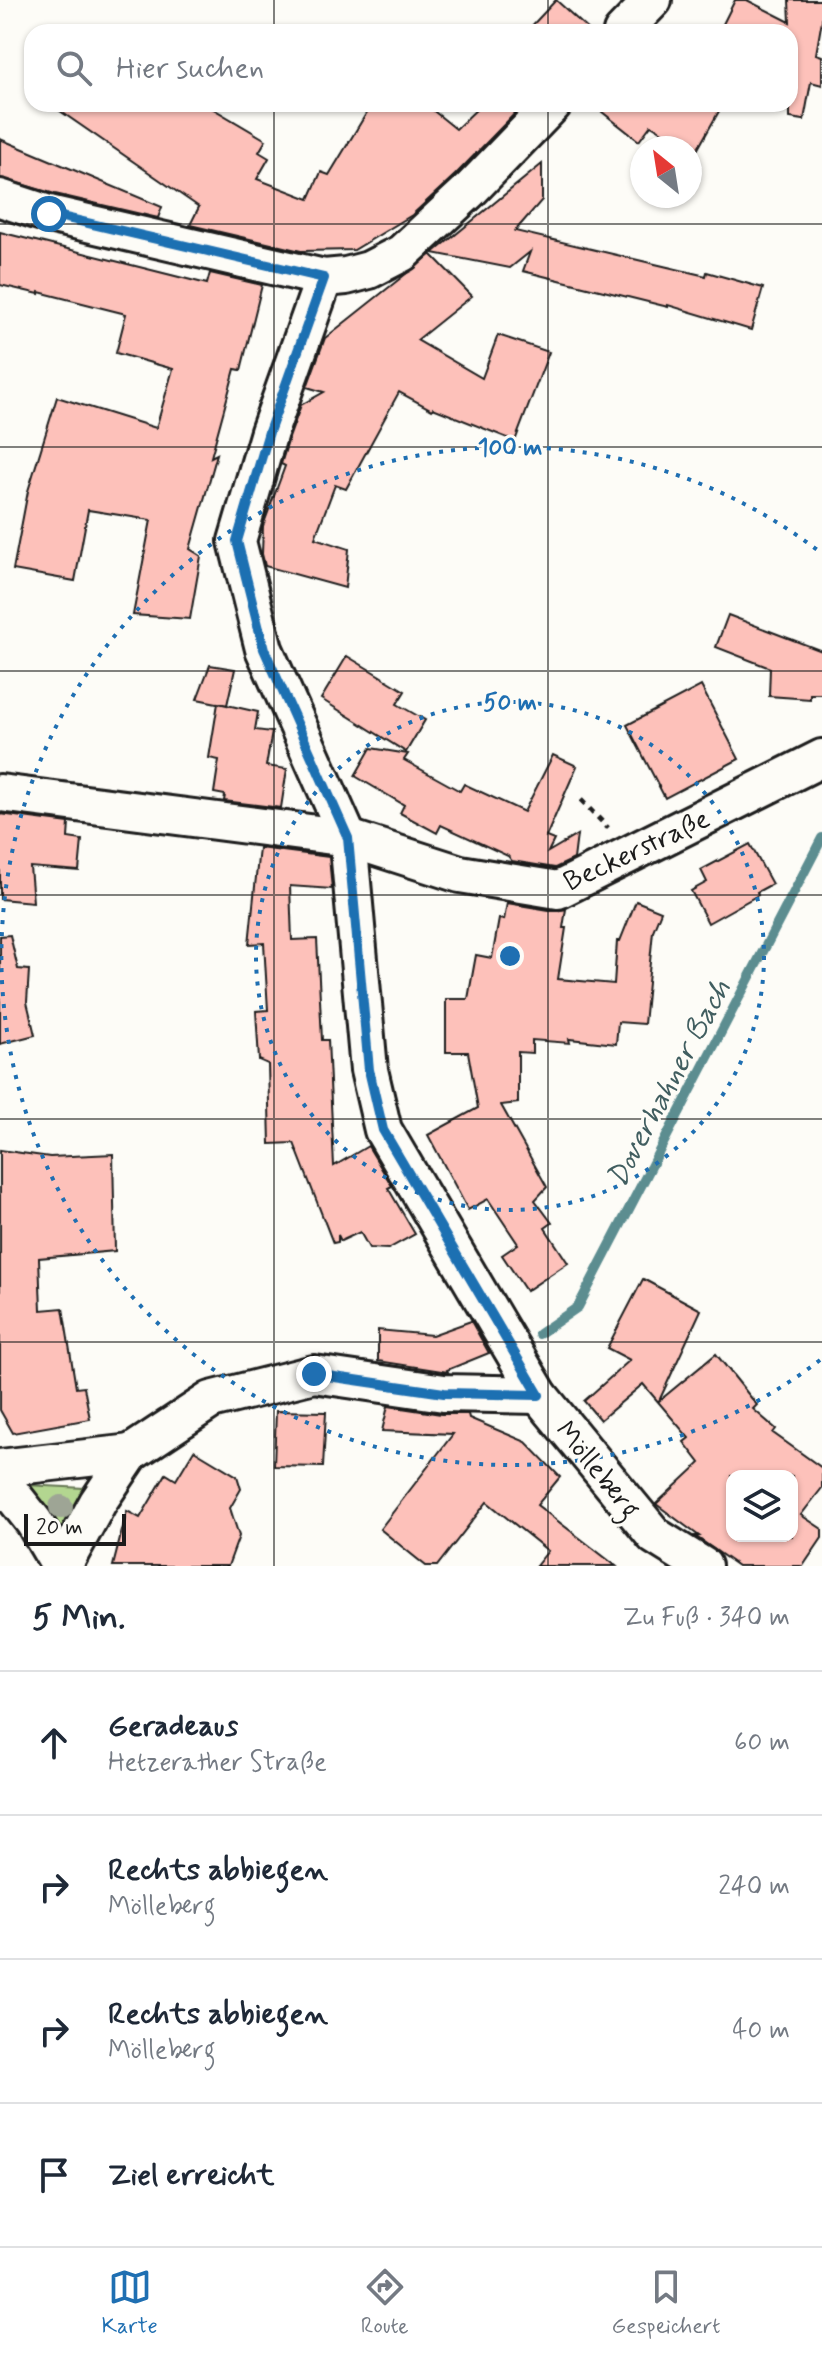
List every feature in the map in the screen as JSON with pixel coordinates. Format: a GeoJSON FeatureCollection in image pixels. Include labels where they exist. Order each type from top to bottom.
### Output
{"type":"FeatureCollection","features":[{"type":"Feature","properties":{"kind":"street"},"geometry":{"type":"LineString","coordinates":[[630,24],[653,0]]}},
{"type":"Feature","properties":{"kind":"street"},"geometry":{"type":"LineString","coordinates":[[0,198],[49,214],[324,278],[346,276],[369,270],[402,253],[470,190],[545,112]]}},
{"type":"Feature","properties":{"kind":"street","name":"Mölleberg"},"geometry":{"type":"LineString","coordinates":[[324,278],[269,432],[237,541],[264,649],[348,838],[369,1070],[383,1130],[539,1395],[655,1536],[703,1566]]}},
{"type":"Feature","properties":{"kind":"street","name":"Beckerstraße"},"geometry":{"type":"LineString","coordinates":[[0,793],[348,838],[460,874],[558,890],[822,758]]}},
{"type":"Feature","properties":{"kind":"street","name":"Mölleberg"},"geometry":{"type":"LineString","coordinates":[[61,1566],[131,1453],[211,1400],[314,1374],[444,1393],[539,1395]]}},
{"type":"Feature","properties":{"kind":"street","name":"Mölleberg"},"geometry":{"type":"LineString","coordinates":[[0,1468],[131,1453]]}},
{"type":"Feature","properties":{"kind":"street"},"geometry":{"type":"LineString","coordinates":[[0,1479],[34,1522],[61,1566]]}},
{"type":"Feature","properties":{"kind":"green space"},"geometry":{"type":"Polygon","coordinates":[[[25,1485],[85,1488],[87,1492],[63,1539],[25,1485]]]}},
{"type":"Feature","properties":{"kind":"building"},"geometry":{"type":"Polygon","coordinates":[[[556,0],[582,24],[534,24],[556,0]]]}},
{"type":"Feature","properties":{"kind":"building"},"geometry":{"type":"Polygon","coordinates":[[[735,0],[747,0],[790,22],[789,0],[822,0],[816,54],[822,56],[822,85],[811,82],[804,120],[790,118],[790,112],[798,112],[798,24],[723,24],[735,0]]]}},
{"type":"Feature","properties":{"kind":"building"},"geometry":{"type":"Polygon","coordinates":[[[62,112],[219,112],[266,140],[259,152],[269,158],[257,179],[309,199],[321,172],[329,175],[367,112],[435,112],[456,129],[474,112],[516,112],[412,215],[354,250],[301,251],[190,225],[199,207],[62,112]]]}},
{"type":"Feature","properties":{"kind":"building"},"geometry":{"type":"Polygon","coordinates":[[[602,112],[718,112],[702,141],[702,136],[669,136],[651,125],[643,136],[633,136],[602,112]]]}},
{"type":"Feature","properties":{"kind":"building"},"geometry":{"type":"Polygon","coordinates":[[[0,139],[162,207],[158,218],[0,178],[0,139]]]}},
{"type":"Feature","properties":{"kind":"building"},"geometry":{"type":"Polygon","coordinates":[[[542,164],[542,200],[515,231],[706,276],[707,272],[763,288],[751,330],[668,305],[523,271],[530,252],[510,268],[433,253],[542,164]]]}},
{"type":"Feature","properties":{"kind":"building"},"geometry":{"type":"Polygon","coordinates":[[[0,232],[207,284],[210,273],[262,285],[241,370],[235,369],[211,457],[217,454],[190,549],[201,556],[190,619],[133,615],[151,520],[88,510],[75,581],[13,570],[28,491],[57,397],[156,428],[173,369],[116,353],[126,314],[0,285],[0,232]]]}},
{"type":"Feature","properties":{"kind":"building"},"geometry":{"type":"Polygon","coordinates":[[[431,254],[472,296],[417,340],[482,378],[498,335],[549,352],[515,441],[432,410],[399,392],[346,489],[335,485],[315,538],[349,549],[345,588],[265,566],[263,526],[285,466],[281,464],[289,438],[301,405],[324,392],[307,387],[325,338],[431,254]]]}},
{"type":"Feature","properties":{"kind":"building"},"geometry":{"type":"Polygon","coordinates":[[[728,615],[822,651],[822,694],[810,694],[810,699],[769,696],[770,668],[716,647],[728,615]]]}},
{"type":"Feature","properties":{"kind":"building"},"geometry":{"type":"Polygon","coordinates":[[[347,656],[405,691],[397,704],[425,720],[406,752],[321,699],[347,656]]]}},
{"type":"Feature","properties":{"kind":"building"},"geometry":{"type":"Polygon","coordinates":[[[210,665],[235,669],[227,705],[197,699],[210,665]]]}},
{"type":"Feature","properties":{"kind":"building"},"geometry":{"type":"Polygon","coordinates":[[[701,686],[739,759],[665,798],[627,725],[701,686]]]}},
{"type":"Feature","properties":{"kind":"building"},"geometry":{"type":"Polygon","coordinates":[[[218,703],[258,712],[255,730],[272,732],[266,766],[287,769],[281,808],[224,801],[225,795],[214,793],[219,760],[209,758],[218,703]]]}},
{"type":"Feature","properties":{"kind":"building"},"geometry":{"type":"Polygon","coordinates":[[[371,748],[408,754],[404,760],[460,791],[464,784],[524,812],[553,755],[577,766],[546,837],[554,840],[548,852],[577,835],[574,859],[555,868],[512,861],[508,856],[441,825],[437,833],[400,813],[404,805],[355,776],[371,748]]]}},
{"type":"Feature","properties":{"kind":"building"},"geometry":{"type":"Polygon","coordinates":[[[0,814],[69,823],[68,838],[82,840],[79,871],[30,867],[33,902],[0,899],[0,814]]]}},
{"type":"Feature","properties":{"kind":"building"},"geometry":{"type":"Polygon","coordinates":[[[750,844],[772,884],[708,923],[691,891],[707,882],[701,870],[750,844]]]}},
{"type":"Feature","properties":{"kind":"building"},"geometry":{"type":"Polygon","coordinates":[[[259,848],[329,857],[332,889],[290,886],[292,940],[317,939],[322,1040],[328,1040],[334,1166],[368,1146],[415,1234],[388,1249],[369,1248],[360,1232],[341,1241],[338,1235],[338,1242],[333,1243],[294,1143],[270,1144],[268,1064],[259,1060],[256,1011],[268,1010],[264,943],[249,944],[259,848]]]}},
{"type":"Feature","properties":{"kind":"building"},"geometry":{"type":"Polygon","coordinates":[[[636,901],[661,911],[653,931],[644,1024],[618,1022],[616,1044],[569,1039],[570,1043],[532,1040],[532,1053],[518,1052],[518,1103],[501,1105],[547,1187],[535,1200],[552,1223],[545,1228],[568,1263],[526,1291],[502,1255],[518,1244],[488,1199],[468,1210],[428,1135],[478,1108],[468,1052],[446,1052],[446,999],[468,999],[476,955],[492,958],[499,919],[504,920],[507,903],[555,911],[566,909],[558,979],[614,984],[617,941],[620,941],[636,901]]]}},
{"type":"Feature","properties":{"kind":"building"},"geometry":{"type":"Polygon","coordinates":[[[10,935],[18,969],[29,970],[27,1002],[35,1035],[0,1044],[0,936],[10,935]]]}},
{"type":"Feature","properties":{"kind":"building"},"geometry":{"type":"Polygon","coordinates":[[[0,1150],[50,1157],[113,1154],[115,1251],[39,1258],[41,1310],[63,1308],[76,1388],[84,1387],[90,1419],[13,1433],[0,1410],[0,1150]]]}},
{"type":"Feature","properties":{"kind":"building"},"geometry":{"type":"Polygon","coordinates":[[[643,1279],[701,1310],[659,1401],[716,1354],[757,1405],[753,1409],[776,1429],[773,1433],[822,1468],[822,1488],[801,1515],[822,1529],[822,1538],[803,1566],[738,1566],[656,1504],[700,1463],[684,1442],[689,1438],[643,1384],[600,1420],[584,1401],[630,1360],[607,1348],[643,1279]]]}},
{"type":"Feature","properties":{"kind":"building"},"geometry":{"type":"Polygon","coordinates":[[[471,1321],[489,1353],[448,1372],[378,1361],[378,1330],[432,1335],[471,1321]]]}},
{"type":"Feature","properties":{"kind":"building"},"geometry":{"type":"Polygon","coordinates":[[[388,1406],[441,1414],[468,1414],[469,1418],[526,1442],[560,1477],[537,1505],[616,1566],[536,1566],[548,1551],[487,1502],[437,1566],[426,1566],[380,1529],[453,1434],[382,1431],[388,1406]]]}},
{"type":"Feature","properties":{"kind":"building"},"geometry":{"type":"Polygon","coordinates":[[[276,1411],[326,1412],[323,1467],[274,1466],[276,1411]]]}},
{"type":"Feature","properties":{"kind":"building"},"geometry":{"type":"Polygon","coordinates":[[[194,1450],[237,1476],[241,1489],[230,1508],[239,1536],[228,1566],[113,1566],[127,1511],[140,1518],[166,1474],[176,1480],[194,1450]]]}},
{"type":"Feature","properties":{"kind":"waterway","name":"Doverhahner Bach"},"geometry":{"type":"LineString","coordinates":[[539,1334],[578,1307],[822,838]]}},
{"type":"Feature","properties":{"kind":"route"},"geometry":{"type":"LineString","coordinates":[[49,214],[324,278],[269,432],[237,541],[264,649],[348,838],[369,1070],[383,1130],[539,1395],[444,1393],[314,1374]]}}]}
